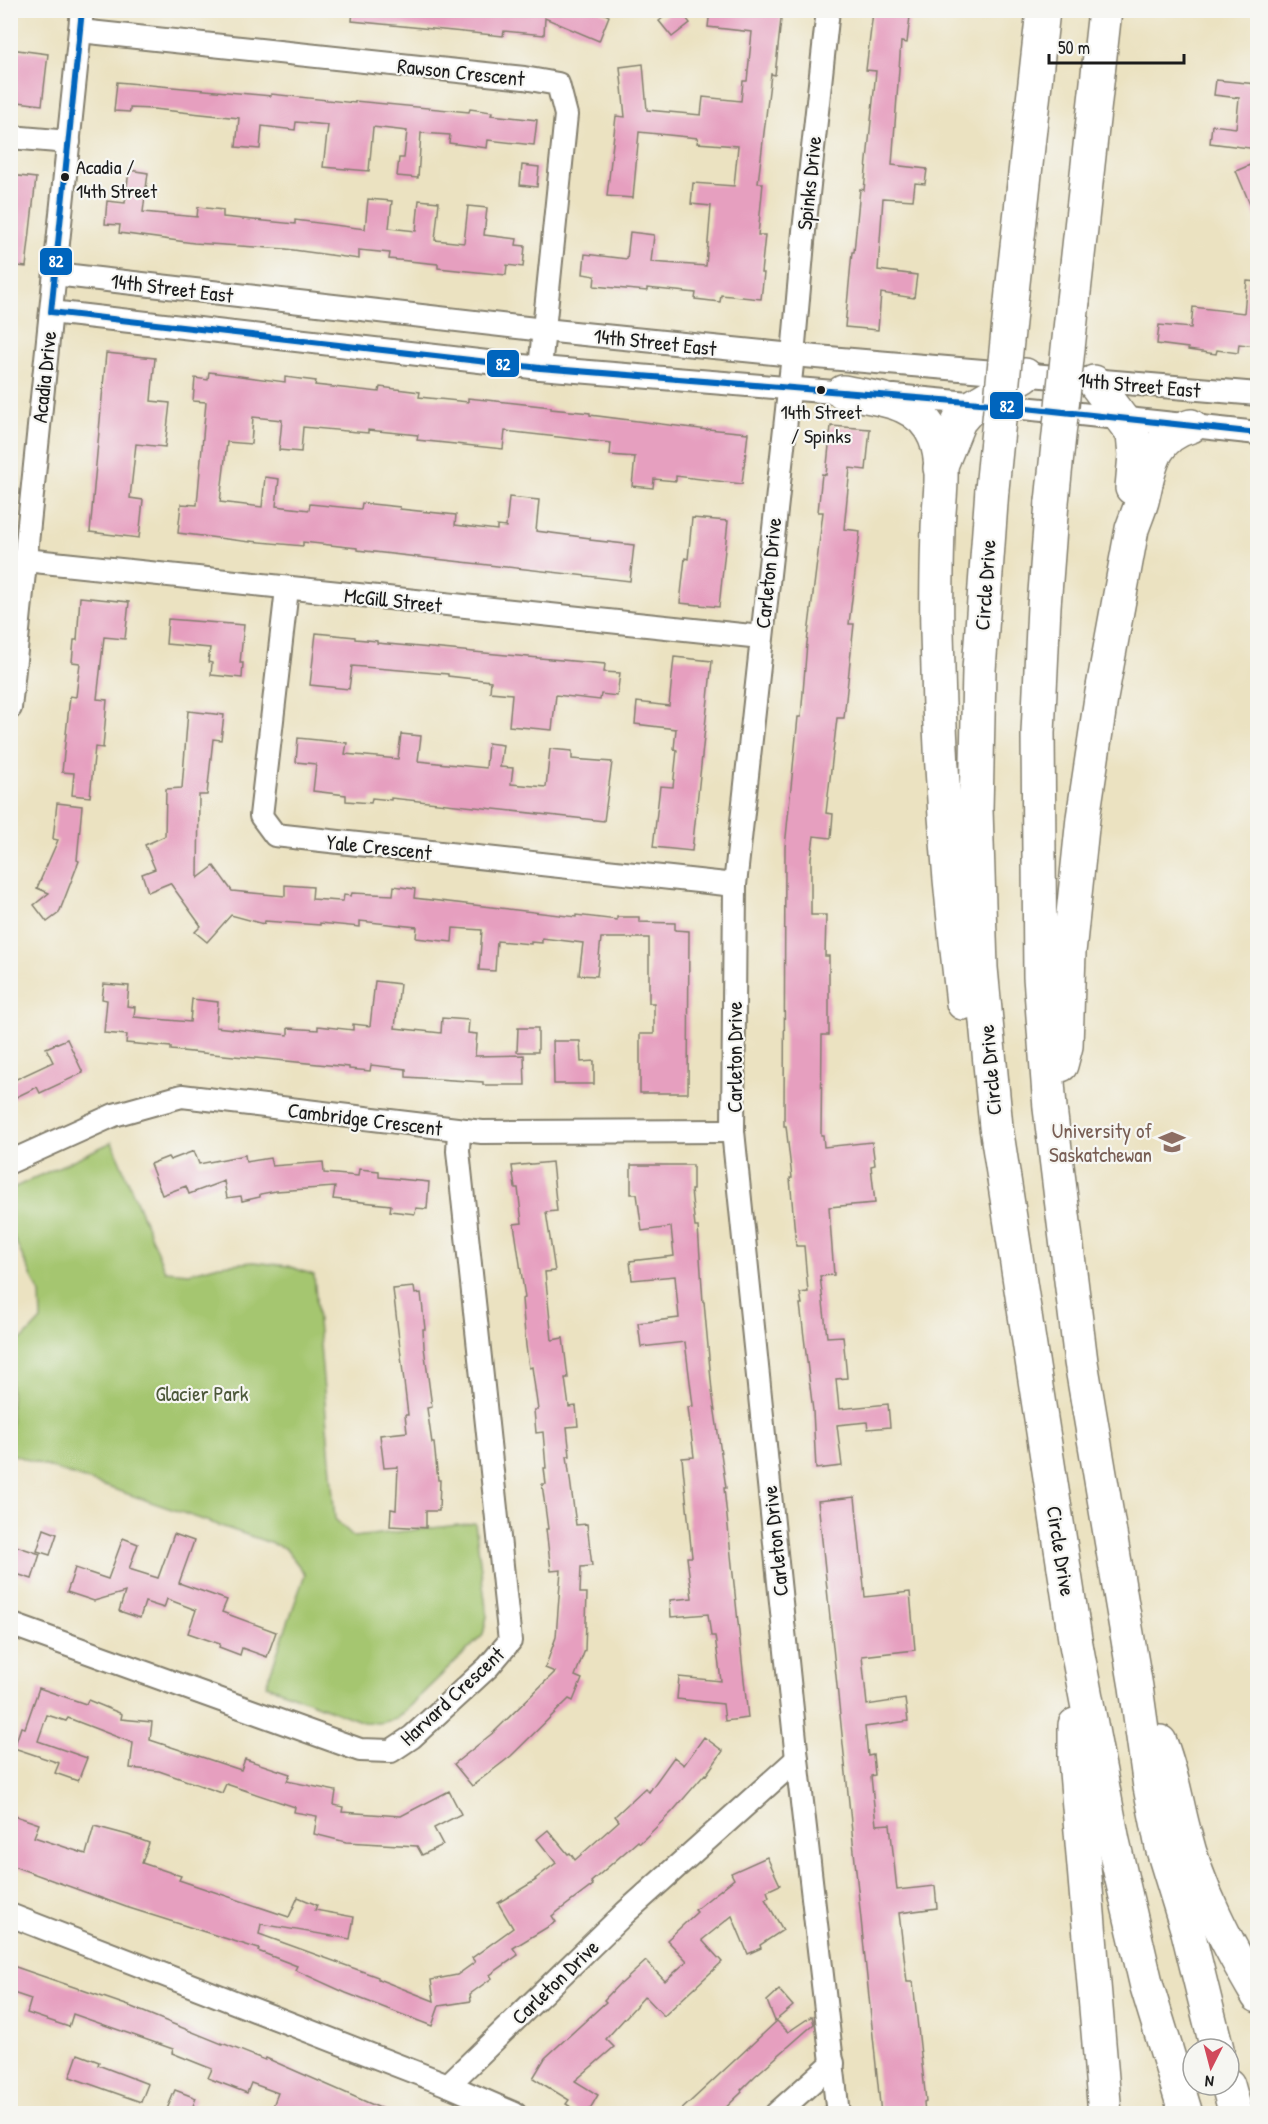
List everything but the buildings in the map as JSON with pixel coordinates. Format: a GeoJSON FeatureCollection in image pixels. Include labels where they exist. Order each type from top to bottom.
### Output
{"type":"FeatureCollection","features":[{"type":"Feature","properties":{"kind":"highway","name":"Circle Drive"},"geometry":{"type":"LineString","coordinates":[[1043,10],[992,489],[979,658],[976,810],[981,968],[996,1127],[1075,1640],[1113,1841],[1146,1987],[1186,2114]]}},
{"type":"Feature","properties":{"kind":"highway"},"geometry":{"type":"LineString","coordinates":[[1105,10],[1052,502],[1044,606],[1037,775],[1040,976],[1050,1108],[1081,1362],[1136,1687],[1150,1787],[1162,1847],[1188,1932],[1213,2037]]}},
{"type":"Feature","properties":{"kind":"highway"},"geometry":{"type":"LineString","coordinates":[[940,468],[958,421],[970,408],[1025,375]]}},
{"type":"Feature","properties":{"kind":"highway"},"geometry":{"type":"LineString","coordinates":[[1094,382],[1124,420],[1135,441],[1130,503],[1132,529]]}},
{"type":"Feature","properties":{"kind":"highway"},"geometry":{"type":"LineString","coordinates":[[843,393],[894,402],[920,415],[936,439],[940,468],[937,633],[950,884],[973,1073],[982,1110],[996,1127]]}},
{"type":"Feature","properties":{"kind":"highway"},"geometry":{"type":"LineString","coordinates":[[1050,1108],[1066,1046],[1070,942],[1083,818],[1101,698],[1132,529],[1141,505],[1151,464],[1158,449],[1176,431],[1191,426]]}},
{"type":"Feature","properties":{"kind":"highway"},"geometry":{"type":"LineString","coordinates":[[1075,1640],[1075,1760],[1105,2114]]}},
{"type":"Feature","properties":{"kind":"highway"},"geometry":{"type":"LineString","coordinates":[[1136,1687],[1166,1758],[1184,1832],[1201,1881],[1233,1952],[1257,1996]]}},
{"type":"Feature","properties":{"kind":"highway"},"geometry":{"type":"LineString","coordinates":[[1231,2097],[1236,2114]]}},
{"type":"Feature","properties":{"kind":"street","name":"Spinks Drive"},"geometry":{"type":"LineString","coordinates":[[793,355],[828,10]]}},
{"type":"Feature","properties":{"kind":"street","name":"Acadia Drive"},"geometry":{"type":"LineString","coordinates":[[10,708],[81,21]]}},
{"type":"Feature","properties":{"kind":"street","name":"Rawson Crescent"},"geometry":{"type":"LineString","coordinates":[[81,21],[558,84],[566,115],[540,368]]}},
{"type":"Feature","properties":{"kind":"street"},"geometry":{"type":"LineString","coordinates":[[10,136],[69,142]]}},
{"type":"Feature","properties":{"kind":"street","name":"14th Street East"},"geometry":{"type":"LineString","coordinates":[[55,274],[544,330],[793,355],[1257,394]]}},
{"type":"Feature","properties":{"kind":"street","name":"14th Street East"},"geometry":{"type":"LineString","coordinates":[[51,312],[540,368],[980,403],[1257,433]]}},
{"type":"Feature","properties":{"kind":"street","name":"Carleton Drive"},"geometry":{"type":"LineString","coordinates":[[793,355],[735,885],[733,1131],[797,1759],[838,2114]]}},
{"type":"Feature","properties":{"kind":"street","name":"McGill Street"},"geometry":{"type":"LineString","coordinates":[[25,560],[761,638]]}},
{"type":"Feature","properties":{"kind":"street","name":"Yale Crescent"},"geometry":{"type":"LineString","coordinates":[[287,589],[261,816],[275,835],[735,885]]}},
{"type":"Feature","properties":{"kind":"street","name":"Cambridge Crescent"},"geometry":{"type":"LineString","coordinates":[[10,1162],[114,1115],[182,1096],[482,1132],[733,1131]]}},
{"type":"Feature","properties":{"kind":"street","name":"Harvard Crescent"},"geometry":{"type":"LineString","coordinates":[[10,1624],[360,1750],[391,1751],[412,1737],[488,1667],[510,1641],[458,1151],[459,1130]]}},
{"type":"Feature","properties":{"kind":"street","name":"Carleton Drive"},"geometry":{"type":"LineString","coordinates":[[448,2085],[625,1913],[797,1759]]}},
{"type":"Feature","properties":{"kind":"street"},"geometry":{"type":"LineString","coordinates":[[10,1915],[448,2085],[515,2114]]}},
{"type":"Feature","properties":{"kind":"street"},"geometry":{"type":"LineString","coordinates":[[776,2114],[833,2063]]}},
{"type":"Feature","properties":{"kind":"green space","name":"Glacier Park"},"geometry":{"type":"Polygon","coordinates":[[[112,1142],[165,1271],[189,1273],[219,1265],[254,1262],[288,1266],[314,1275],[335,1519],[354,1537],[475,1523],[487,1616],[483,1635],[396,1719],[379,1723],[363,1722],[266,1685],[305,1574],[285,1548],[11,1454],[11,1344],[24,1338],[41,1320],[40,1294],[11,1232],[11,1189],[112,1142]]]}},
{"type":"Feature","properties":{"kind":"transit line","name":"82"},"geometry":{"type":"LineString","coordinates":[[82,10],[51,312],[540,368],[980,403],[1258,433]]}},
{"type":"Feature","properties":{"kind":"place","name":"Acadia / 14th Street"},"geometry":{"type":"Point","coordinates":[65,177]}},
{"type":"Feature","properties":{"kind":"place","name":"14th Street / Spinks"},"geometry":{"type":"Point","coordinates":[821,390]}},
{"type":"Feature","properties":{"kind":"place","name":"University of Saskatchewan"},"geometry":{"type":"Point","coordinates":[1172,1142]}}]}
